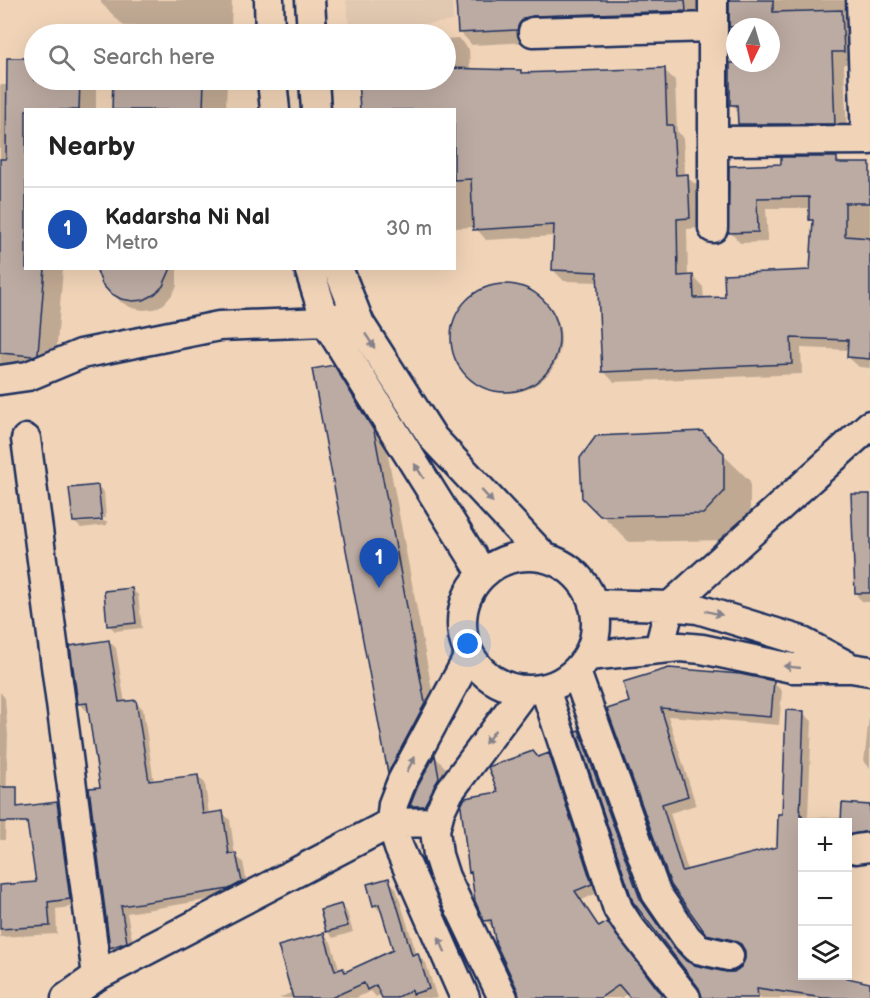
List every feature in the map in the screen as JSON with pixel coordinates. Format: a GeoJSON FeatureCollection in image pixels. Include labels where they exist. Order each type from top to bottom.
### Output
{"type":"FeatureCollection","features":[{"type":"Feature","properties":{"kind":"street"},"geometry":{"type":"LineString","coordinates":[[269,0],[270,24]]}},
{"type":"Feature","properties":{"kind":"street"},"geometry":{"type":"LineString","coordinates":[[310,0],[311,24]]}},
{"type":"Feature","properties":{"kind":"street"},"geometry":{"type":"LineString","coordinates":[[713,141],[868,140],[861,0]]}},
{"type":"Feature","properties":{"kind":"street"},"geometry":{"type":"LineString","coordinates":[[533,32],[713,14],[713,228]]}},
{"type":"Feature","properties":{"kind":"street"},"geometry":{"type":"LineString","coordinates":[[273,90],[275,108]]}},
{"type":"Feature","properties":{"kind":"street"},"geometry":{"type":"LineString","coordinates":[[315,90],[316,108]]}},
{"type":"Feature","properties":{"kind":"street"},"geometry":{"type":"LineString","coordinates":[[310,270],[326,322],[483,574]]}},
{"type":"Feature","properties":{"kind":"street"},"geometry":{"type":"LineString","coordinates":[[339,270],[360,324],[433,438],[545,558]]}},
{"type":"Feature","properties":{"kind":"street"},"geometry":{"type":"LineString","coordinates":[[0,380],[28,376],[81,354],[219,326],[326,322],[355,312]]}},
{"type":"Feature","properties":{"kind":"street"},"geometry":{"type":"LineString","coordinates":[[659,649],[670,606],[870,425]]}},
{"type":"Feature","properties":{"kind":"street"},"geometry":{"type":"LineString","coordinates":[[26,440],[97,976]]}},
{"type":"Feature","properties":{"kind":"street"},"geometry":{"type":"LineString","coordinates":[[535,690],[508,687],[493,680],[470,656],[462,635],[462,612],[469,591],[483,574],[502,562],[523,556],[545,558],[561,565],[575,575],[586,588],[593,604],[596,621],[594,639],[582,664],[656,892],[687,938],[698,949],[729,956]]}},
{"type":"Feature","properties":{"kind":"street"},"geometry":{"type":"LineString","coordinates":[[593,604],[698,609],[799,640],[860,669]]}},
{"type":"Feature","properties":{"kind":"street"},"geometry":{"type":"LineString","coordinates":[[503,998],[445,877],[438,855],[435,830],[440,811],[449,792],[535,690],[582,664],[659,649],[702,649],[792,668],[860,669]]}},
{"type":"Feature","properties":{"kind":"street"},"geometry":{"type":"LineString","coordinates":[[465,998],[399,848],[391,823],[393,804],[402,781],[470,656]]}},
{"type":"Feature","properties":{"kind":"street"},"geometry":{"type":"LineString","coordinates":[[535,690],[618,909],[628,926],[686,998]]}},
{"type":"Feature","properties":{"kind":"street"},"geometry":{"type":"LineString","coordinates":[[66,998],[97,976],[391,823],[437,822]]}},
{"type":"Feature","properties":{"kind":"shaded area"},"geometry":{"type":"Polygon","coordinates":[[[346,0],[452,0],[453,21],[427,24],[349,24],[346,0]]]}},
{"type":"Feature","properties":{"kind":"building"},"geometry":{"type":"Polygon","coordinates":[[[456,0],[685,0],[686,11],[533,16],[524,18],[517,30],[458,33],[456,0]]]}},
{"type":"Feature","properties":{"kind":"building"},"geometry":{"type":"Polygon","coordinates":[[[729,0],[773,0],[773,12],[842,10],[844,52],[832,52],[835,124],[738,124],[737,105],[730,105],[730,72],[780,72],[780,18],[729,18],[729,0]]]}},
{"type":"Feature","properties":{"kind":"building"},"geometry":{"type":"Polygon","coordinates":[[[7,58],[24,58],[24,90],[80,90],[79,108],[24,108],[24,270],[45,270],[38,354],[33,356],[0,353],[0,159],[6,159],[7,58]]]}},
{"type":"Feature","properties":{"kind":"building"},"geometry":{"type":"Polygon","coordinates":[[[456,68],[521,70],[521,73],[665,68],[667,125],[673,125],[676,175],[688,174],[690,218],[677,219],[678,276],[693,275],[694,298],[725,297],[724,274],[810,270],[813,220],[809,220],[809,197],[757,198],[758,232],[728,233],[729,166],[781,164],[781,157],[837,157],[837,163],[870,163],[870,203],[845,203],[845,236],[870,238],[870,359],[847,357],[848,340],[791,338],[792,364],[602,372],[597,272],[552,270],[554,225],[473,230],[471,179],[456,180],[456,108],[360,108],[359,90],[456,90],[456,68]]]}},
{"type":"Feature","properties":{"kind":"building"},"geometry":{"type":"Polygon","coordinates":[[[113,90],[204,90],[203,108],[112,108],[113,90]]]}},
{"type":"Feature","properties":{"kind":"building"},"geometry":{"type":"Polygon","coordinates":[[[97,270],[170,270],[163,286],[144,300],[121,299],[110,293],[102,284],[97,270]]]}},
{"type":"Feature","properties":{"kind":"building"},"geometry":{"type":"Polygon","coordinates":[[[505,284],[515,285],[535,293],[543,300],[550,308],[558,328],[558,348],[550,368],[543,376],[535,383],[515,391],[505,392],[495,391],[475,383],[467,376],[460,368],[452,348],[451,338],[452,328],[460,308],[467,300],[475,293],[495,285],[505,284]]]}},
{"type":"Feature","properties":{"kind":"building"},"geometry":{"type":"Polygon","coordinates":[[[334,365],[374,431],[425,703],[388,773],[312,369],[334,365]]]}},
{"type":"Feature","properties":{"kind":"building"},"geometry":{"type":"Polygon","coordinates":[[[702,431],[724,453],[724,492],[703,514],[600,516],[582,498],[580,458],[596,436],[702,431]]]}},
{"type":"Feature","properties":{"kind":"building"},"geometry":{"type":"Polygon","coordinates":[[[98,485],[102,520],[73,522],[69,488],[98,485]]]}},
{"type":"Feature","properties":{"kind":"building"},"geometry":{"type":"Polygon","coordinates":[[[851,494],[870,494],[870,593],[855,593],[851,494]]]}},
{"type":"Feature","properties":{"kind":"building"},"geometry":{"type":"Polygon","coordinates":[[[132,588],[136,623],[107,626],[104,591],[132,588]]]}},
{"type":"Feature","properties":{"kind":"building"},"geometry":{"type":"Polygon","coordinates":[[[109,640],[119,702],[136,700],[149,781],[198,775],[203,814],[223,811],[229,854],[236,853],[242,882],[229,889],[121,906],[127,942],[110,948],[89,788],[100,787],[87,703],[78,704],[70,646],[109,640]]]}},
{"type":"Feature","properties":{"kind":"building"},"geometry":{"type":"Polygon","coordinates":[[[669,668],[740,674],[774,681],[771,717],[661,708],[688,796],[662,804],[682,871],[777,847],[778,814],[782,814],[786,710],[804,711],[800,815],[802,818],[798,818],[798,980],[852,979],[870,983],[870,998],[823,998],[757,988],[758,998],[702,998],[699,988],[633,902],[576,731],[579,730],[640,899],[673,947],[686,961],[694,965],[734,972],[741,967],[745,959],[745,951],[741,944],[706,934],[671,885],[607,709],[629,702],[623,682],[669,668]]]}},
{"type":"Feature","properties":{"kind":"building"},"geometry":{"type":"Polygon","coordinates":[[[533,751],[538,757],[549,753],[592,884],[575,891],[599,927],[607,922],[662,995],[658,998],[630,998],[619,985],[600,998],[519,998],[518,991],[496,944],[491,920],[484,921],[475,901],[471,872],[469,873],[461,806],[465,798],[498,792],[488,767],[533,751]]]}},
{"type":"Feature","properties":{"kind":"building"},"geometry":{"type":"Polygon","coordinates":[[[435,755],[439,778],[424,806],[410,806],[417,788],[435,755]]]}},
{"type":"Feature","properties":{"kind":"building"},"geometry":{"type":"Polygon","coordinates":[[[0,787],[17,787],[17,807],[57,802],[70,899],[48,902],[50,926],[0,929],[0,885],[36,882],[27,822],[0,822],[0,787]]]}},
{"type":"Feature","properties":{"kind":"building"},"geometry":{"type":"Polygon","coordinates":[[[842,803],[870,805],[870,831],[852,834],[852,818],[841,818],[842,803]]]}},
{"type":"Feature","properties":{"kind":"building"},"geometry":{"type":"Polygon","coordinates":[[[389,878],[412,955],[418,953],[429,989],[413,994],[412,990],[396,998],[382,998],[376,985],[367,990],[364,983],[331,998],[293,998],[278,946],[324,933],[335,971],[343,968],[345,972],[393,950],[379,904],[373,906],[367,884],[389,878]]]}},
{"type":"Feature","properties":{"kind":"building"},"geometry":{"type":"Polygon","coordinates":[[[341,904],[348,926],[326,932],[320,910],[341,904]]]}},
{"type":"Feature","properties":{"kind":"place","name":"Kadarsha Ni Nal"},"geometry":{"type":"Point","coordinates":[379,588]}}]}
